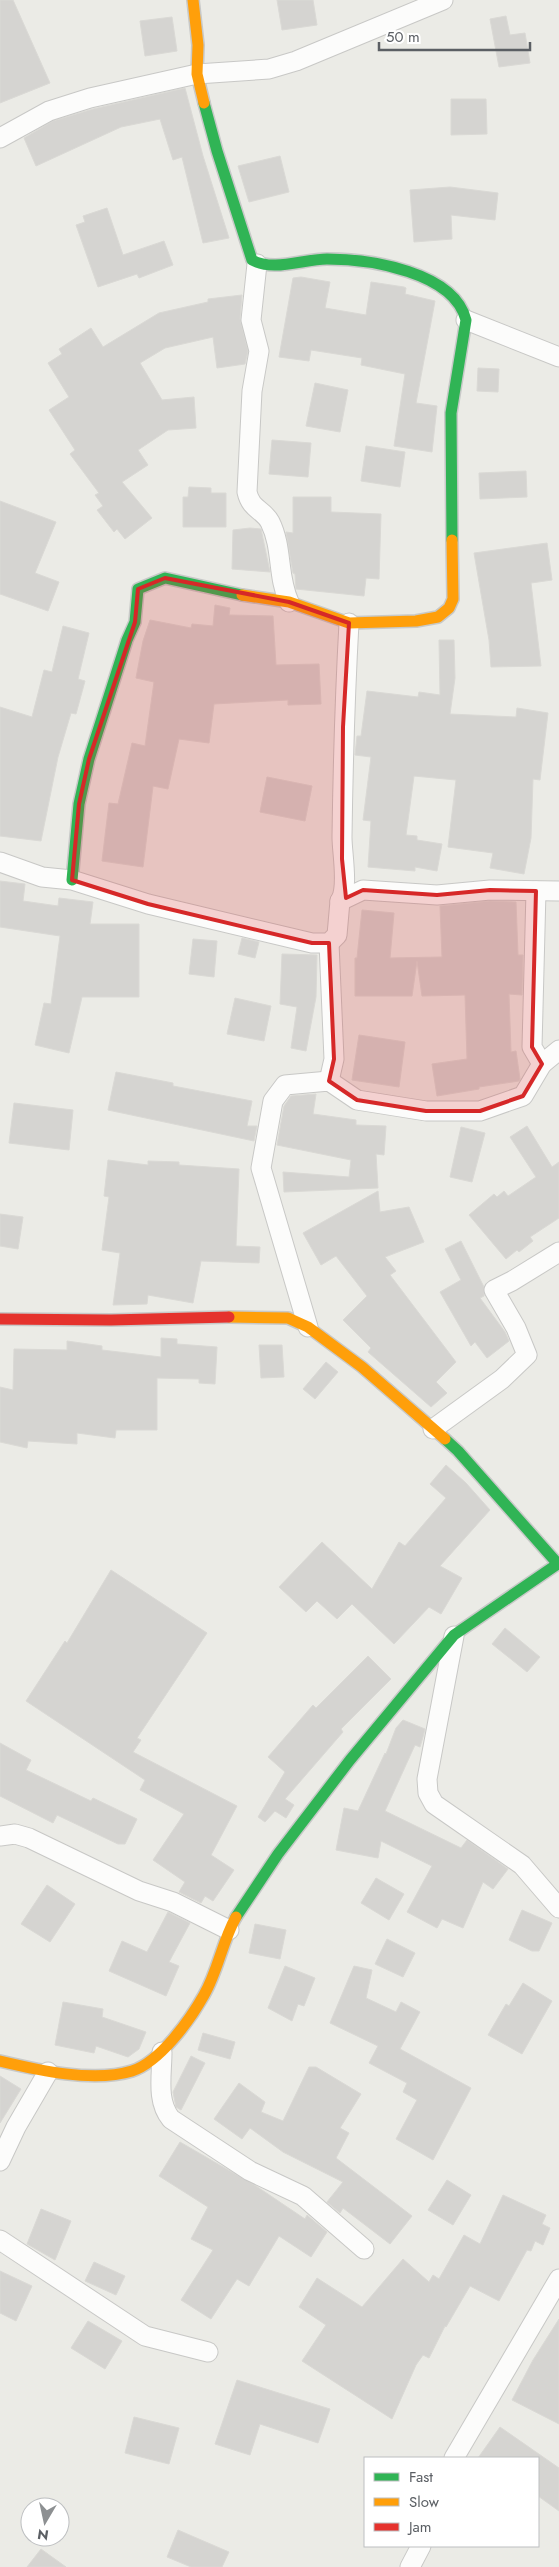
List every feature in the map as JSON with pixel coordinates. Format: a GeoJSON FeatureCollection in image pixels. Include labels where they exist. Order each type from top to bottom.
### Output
{"type":"FeatureCollection","features":[{"type":"Feature","properties":{"kind":"street"},"geometry":{"type":"LineString","coordinates":[[72,880],[79,804],[89,759],[127,640],[135,622],[138,589],[165,578],[208,589],[288,602],[349,623],[416,621],[438,617],[449,608],[453,600],[451,413],[466,320],[463,308],[455,296],[434,281],[382,265],[327,258],[263,266],[257,264],[248,250],[197,74],[198,45],[193,0]]}},
{"type":"Feature","properties":{"kind":"street"},"geometry":{"type":"LineString","coordinates":[[0,138],[49,111],[90,98],[197,74],[269,69],[296,61],[443,0]]}},
{"type":"Feature","properties":{"kind":"street"},"geometry":{"type":"LineString","coordinates":[[257,264],[251,320],[259,351],[252,392],[247,492],[249,503],[269,520],[278,542],[282,586],[288,602]]}},
{"type":"Feature","properties":{"kind":"street"},"geometry":{"type":"LineString","coordinates":[[466,320],[559,357]]}},
{"type":"Feature","properties":{"kind":"street"},"geometry":{"type":"LineString","coordinates":[[329,1081],[334,1059],[329,943],[337,935],[340,901],[345,893],[342,859],[343,727],[349,623]]}},
{"type":"Feature","properties":{"kind":"street"},"geometry":{"type":"LineString","coordinates":[[0,862],[42,877],[72,880],[157,907],[312,942],[329,943]]}},
{"type":"Feature","properties":{"kind":"street"},"geometry":{"type":"LineString","coordinates":[[340,901],[363,890],[437,895],[490,890],[559,891]]}},
{"type":"Feature","properties":{"kind":"street"},"geometry":{"type":"LineString","coordinates":[[536,891],[532,1046],[542,1064]]}},
{"type":"Feature","properties":{"kind":"street"},"geometry":{"type":"LineString","coordinates":[[308,1327],[261,1168],[273,1101],[285,1085],[329,1081],[357,1100],[426,1111],[480,1110],[522,1096],[542,1064],[559,1050]]}},
{"type":"Feature","properties":{"kind":"street"},"geometry":{"type":"LineString","coordinates":[[433,1429],[502,1379],[527,1355],[516,1328],[494,1290],[559,1252]]}},
{"type":"Feature","properties":{"kind":"street"},"geometry":{"type":"LineString","coordinates":[[0,1319],[111,1320],[265,1316],[288,1318],[308,1327],[362,1367],[433,1429],[464,1458],[558,1564],[454,1635],[350,1760],[278,1854],[229,1930],[205,1994],[178,2034],[162,2052],[133,2071],[105,2075],[48,2072],[0,2061]]}},
{"type":"Feature","properties":{"kind":"street"},"geometry":{"type":"LineString","coordinates":[[454,1635],[427,1779],[428,1793],[434,1804],[522,1865],[559,1908]]}},
{"type":"Feature","properties":{"kind":"street"},"geometry":{"type":"LineString","coordinates":[[0,1836],[15,1834],[38,1841],[139,1891],[173,1902],[229,1930]]}},
{"type":"Feature","properties":{"kind":"street"},"geometry":{"type":"LineString","coordinates":[[162,2052],[161,2102],[171,2119],[250,2171],[303,2196],[364,2249]]}},
{"type":"Feature","properties":{"kind":"street"},"geometry":{"type":"LineString","coordinates":[[0,2161],[16,2127],[48,2072]]}},
{"type":"Feature","properties":{"kind":"street"},"geometry":{"type":"LineString","coordinates":[[0,2240],[145,2336],[208,2352]]}},
{"type":"Feature","properties":{"kind":"street"},"geometry":{"type":"LineString","coordinates":[[455,2457],[559,2279]]}},
{"type":"Feature","properties":{"kind":"street"},"geometry":{"type":"LineString","coordinates":[[410,2567],[420,2547]]}},
{"type":"Feature","properties":{"kind":"highlighted area"},"geometry":{"type":"Polygon","coordinates":[[[165,578],[289,602],[349,623],[343,727],[342,859],[346,898],[363,890],[437,895],[490,890],[536,891],[532,1047],[542,1064],[523,1096],[480,1111],[426,1111],[357,1100],[329,1081],[334,1059],[329,943],[312,943],[148,904],[72,880],[79,804],[89,759],[135,622],[138,589],[165,578]]]}},
{"type":"Feature","properties":{"kind":"building"},"geometry":{"type":"Polygon","coordinates":[[[0,0],[13,0],[50,83],[0,103],[0,0]]]}},
{"type":"Feature","properties":{"kind":"building"},"geometry":{"type":"Polygon","coordinates":[[[277,0],[313,0],[317,25],[282,30],[277,0]]]}},
{"type":"Feature","properties":{"kind":"building"},"geometry":{"type":"Polygon","coordinates":[[[506,16],[510,35],[525,33],[530,63],[499,67],[490,19],[506,16]]]}},
{"type":"Feature","properties":{"kind":"building"},"geometry":{"type":"Polygon","coordinates":[[[172,17],[177,51],[145,56],[140,21],[172,17]]]}},
{"type":"Feature","properties":{"kind":"building"},"geometry":{"type":"Polygon","coordinates":[[[185,88],[203,156],[229,238],[203,243],[182,157],[173,160],[160,119],[121,127],[36,166],[24,138],[53,121],[93,109],[185,88]]]}},
{"type":"Feature","properties":{"kind":"building"},"geometry":{"type":"Polygon","coordinates":[[[451,99],[486,99],[487,134],[451,135],[451,99]]]}},
{"type":"Feature","properties":{"kind":"building"},"geometry":{"type":"Polygon","coordinates":[[[280,156],[289,192],[249,202],[238,166],[280,156]]]}},
{"type":"Feature","properties":{"kind":"building"},"geometry":{"type":"Polygon","coordinates":[[[450,187],[498,193],[495,220],[451,215],[452,239],[414,242],[410,190],[450,187]]]}},
{"type":"Feature","properties":{"kind":"building"},"geometry":{"type":"Polygon","coordinates":[[[107,208],[123,255],[164,241],[173,265],[139,278],[137,274],[98,287],[76,225],[85,222],[83,216],[107,208]]]}},
{"type":"Feature","properties":{"kind":"building"},"geometry":{"type":"Polygon","coordinates":[[[301,277],[330,282],[325,308],[366,315],[371,282],[404,287],[406,288],[405,294],[435,301],[416,403],[437,406],[432,452],[394,446],[405,374],[361,365],[362,358],[311,350],[309,361],[279,357],[293,278],[301,277]]]}},
{"type":"Feature","properties":{"kind":"building"},"geometry":{"type":"Polygon","coordinates":[[[242,295],[240,319],[248,351],[245,364],[217,368],[213,337],[165,348],[140,363],[162,400],[194,397],[196,428],[168,430],[138,450],[148,465],[122,482],[152,518],[125,539],[117,529],[114,532],[97,510],[103,506],[95,495],[99,493],[70,454],[75,450],[49,410],[69,397],[48,363],[62,354],[59,349],[91,328],[103,347],[159,313],[208,302],[208,299],[242,295]]]}},
{"type":"Feature","properties":{"kind":"building"},"geometry":{"type":"Polygon","coordinates":[[[478,368],[499,369],[498,392],[477,391],[478,368]]]}},
{"type":"Feature","properties":{"kind":"building"},"geometry":{"type":"Polygon","coordinates":[[[315,383],[348,390],[340,432],[306,426],[315,383]]]}},
{"type":"Feature","properties":{"kind":"building"},"geometry":{"type":"Polygon","coordinates":[[[272,440],[311,443],[308,477],[269,474],[272,440]]]}},
{"type":"Feature","properties":{"kind":"building"},"geometry":{"type":"Polygon","coordinates":[[[366,446],[405,452],[400,487],[361,481],[366,446]]]}},
{"type":"Feature","properties":{"kind":"building"},"geometry":{"type":"Polygon","coordinates":[[[526,471],[527,497],[480,499],[479,473],[526,471]]]}},
{"type":"Feature","properties":{"kind":"building"},"geometry":{"type":"Polygon","coordinates":[[[189,487],[211,488],[211,493],[226,493],[226,527],[183,527],[183,497],[188,497],[189,487]]]}},
{"type":"Feature","properties":{"kind":"building"},"geometry":{"type":"Polygon","coordinates":[[[293,497],[331,497],[331,512],[381,514],[379,579],[366,578],[364,596],[296,589],[295,574],[293,573],[286,532],[293,533],[293,497]]]}},
{"type":"Feature","properties":{"kind":"building"},"geometry":{"type":"Polygon","coordinates":[[[0,501],[56,522],[35,573],[59,582],[48,611],[0,594],[0,501]]]}},
{"type":"Feature","properties":{"kind":"building"},"geometry":{"type":"Polygon","coordinates":[[[261,529],[270,572],[232,569],[233,530],[261,529]]]}},
{"type":"Feature","properties":{"kind":"building"},"geometry":{"type":"Polygon","coordinates":[[[547,543],[552,580],[531,583],[541,666],[491,667],[489,640],[474,553],[547,543]]]}},
{"type":"Feature","properties":{"kind":"building"},"geometry":{"type":"Polygon","coordinates":[[[215,605],[230,608],[229,615],[273,616],[276,665],[319,664],[321,704],[288,705],[288,700],[214,704],[209,743],[179,739],[168,789],[153,786],[143,867],[102,861],[109,803],[118,804],[132,743],[145,746],[154,682],[136,678],[143,641],[150,620],[191,628],[192,624],[213,626],[215,605]]]}},
{"type":"Feature","properties":{"kind":"building"},"geometry":{"type":"Polygon","coordinates":[[[63,626],[89,633],[78,679],[85,681],[76,714],[71,713],[58,757],[41,841],[0,836],[0,707],[32,717],[44,670],[52,672],[63,626]]]}},
{"type":"Feature","properties":{"kind":"building"},"geometry":{"type":"Polygon","coordinates":[[[439,640],[454,640],[455,678],[450,714],[516,717],[517,708],[548,713],[540,780],[533,779],[531,838],[524,874],[490,868],[493,853],[448,847],[456,780],[414,776],[406,835],[417,836],[417,840],[442,844],[437,871],[415,867],[415,871],[368,867],[371,821],[363,820],[371,757],[355,755],[357,736],[361,736],[367,691],[418,697],[419,692],[440,695],[439,640]]]}},
{"type":"Feature","properties":{"kind":"building"},"geometry":{"type":"Polygon","coordinates":[[[267,777],[312,786],[305,821],[260,812],[267,777]]]}},
{"type":"Feature","properties":{"kind":"building"},"geometry":{"type":"Polygon","coordinates":[[[0,881],[25,884],[23,901],[58,906],[59,898],[93,902],[90,924],[139,924],[139,997],[82,997],[69,1053],[35,1045],[44,1003],[51,1004],[60,936],[0,927],[0,881]]]}},
{"type":"Feature","properties":{"kind":"building"},"geometry":{"type":"Polygon","coordinates":[[[490,901],[516,902],[518,955],[523,955],[522,995],[509,994],[511,1052],[516,1051],[520,1079],[519,1081],[437,1096],[432,1064],[467,1059],[465,995],[422,996],[417,961],[412,996],[355,996],[355,958],[357,958],[362,910],[394,913],[390,958],[442,957],[440,906],[490,901]]]}},
{"type":"Feature","properties":{"kind":"building"},"geometry":{"type":"Polygon","coordinates":[[[242,938],[259,942],[255,958],[238,954],[242,938]]]}},
{"type":"Feature","properties":{"kind":"building"},"geometry":{"type":"Polygon","coordinates":[[[193,939],[217,941],[214,977],[189,974],[193,939]]]}},
{"type":"Feature","properties":{"kind":"building"},"geometry":{"type":"Polygon","coordinates":[[[282,954],[317,955],[316,997],[306,1051],[291,1048],[297,1007],[280,1004],[282,954]]]}},
{"type":"Feature","properties":{"kind":"building"},"geometry":{"type":"Polygon","coordinates":[[[235,998],[271,1006],[264,1041],[227,1034],[235,998]]]}},
{"type":"Feature","properties":{"kind":"building"},"geometry":{"type":"Polygon","coordinates":[[[359,1035],[405,1042],[399,1087],[352,1080],[359,1035]]]}},
{"type":"Feature","properties":{"kind":"building"},"geometry":{"type":"Polygon","coordinates":[[[116,1072],[173,1083],[173,1086],[252,1101],[247,1126],[257,1126],[254,1141],[108,1110],[116,1072]]]}},
{"type":"Feature","properties":{"kind":"building"},"geometry":{"type":"Polygon","coordinates":[[[316,1094],[313,1114],[356,1120],[356,1125],[386,1126],[384,1155],[376,1154],[378,1188],[284,1192],[283,1172],[349,1177],[351,1160],[277,1145],[284,1106],[291,1096],[316,1094]]]}},
{"type":"Feature","properties":{"kind":"building"},"geometry":{"type":"Polygon","coordinates":[[[14,1103],[73,1110],[69,1150],[9,1143],[14,1103]]]}},
{"type":"Feature","properties":{"kind":"building"},"geometry":{"type":"Polygon","coordinates":[[[527,1126],[552,1167],[559,1162],[559,1218],[530,1237],[533,1241],[506,1259],[469,1215],[494,1194],[497,1197],[504,1191],[508,1196],[536,1177],[510,1137],[527,1126]]]}},
{"type":"Feature","properties":{"kind":"building"},"geometry":{"type":"Polygon","coordinates":[[[461,1127],[485,1133],[472,1182],[450,1177],[461,1127]]]}},
{"type":"Feature","properties":{"kind":"building"},"geometry":{"type":"Polygon","coordinates":[[[108,1160],[148,1165],[148,1161],[179,1162],[179,1165],[239,1169],[236,1246],[260,1247],[259,1263],[201,1261],[193,1303],[148,1295],[147,1304],[113,1305],[120,1253],[102,1250],[109,1197],[104,1196],[108,1160]]]}},
{"type":"Feature","properties":{"kind":"building"},"geometry":{"type":"Polygon","coordinates":[[[378,1191],[380,1212],[409,1207],[424,1242],[385,1257],[396,1271],[390,1275],[456,1362],[436,1382],[447,1393],[431,1407],[368,1352],[371,1348],[343,1320],[367,1296],[336,1256],[321,1265],[303,1233],[378,1191]]]}},
{"type":"Feature","properties":{"kind":"building"},"geometry":{"type":"Polygon","coordinates":[[[0,1214],[23,1217],[18,1249],[0,1246],[0,1214]]]}},
{"type":"Feature","properties":{"kind":"building"},"geometry":{"type":"Polygon","coordinates":[[[461,1241],[484,1287],[484,1296],[480,1298],[505,1332],[509,1341],[487,1358],[475,1342],[471,1346],[440,1292],[461,1280],[445,1249],[461,1241]]]}},
{"type":"Feature","properties":{"kind":"building"},"geometry":{"type":"Polygon","coordinates":[[[161,1338],[177,1339],[177,1344],[217,1347],[215,1384],[199,1383],[199,1379],[157,1378],[157,1430],[116,1430],[115,1438],[77,1433],[77,1444],[28,1441],[27,1448],[0,1442],[0,1387],[13,1390],[14,1349],[67,1350],[67,1341],[102,1346],[102,1350],[161,1357],[161,1338]]]}},
{"type":"Feature","properties":{"kind":"building"},"geometry":{"type":"Polygon","coordinates":[[[259,1345],[282,1345],[284,1377],[261,1378],[259,1345]]]}},
{"type":"Feature","properties":{"kind":"building"},"geometry":{"type":"Polygon","coordinates":[[[326,1362],[338,1372],[315,1399],[303,1389],[326,1362]]]}},
{"type":"Feature","properties":{"kind":"building"},"geometry":{"type":"Polygon","coordinates":[[[446,1465],[466,1483],[490,1510],[440,1566],[462,1578],[441,1614],[429,1607],[394,1644],[352,1604],[337,1619],[317,1601],[306,1612],[279,1587],[322,1542],[372,1589],[399,1542],[405,1546],[446,1498],[430,1484],[446,1465]]]}},
{"type":"Feature","properties":{"kind":"building"},"geometry":{"type":"Polygon","coordinates":[[[111,1570],[207,1633],[137,1738],[141,1740],[133,1752],[237,1806],[211,1855],[234,1870],[213,1901],[205,1896],[201,1903],[179,1892],[185,1882],[153,1860],[184,1814],[140,1790],[145,1780],[26,1701],[65,1641],[67,1643],[111,1570]]]}},
{"type":"Feature","properties":{"kind":"building"},"geometry":{"type":"Polygon","coordinates":[[[505,1628],[540,1657],[527,1672],[492,1644],[505,1628]]]}},
{"type":"Feature","properties":{"kind":"building"},"geometry":{"type":"Polygon","coordinates":[[[368,1656],[391,1679],[341,1729],[343,1732],[285,1799],[294,1805],[286,1818],[275,1811],[265,1822],[258,1817],[285,1772],[268,1757],[313,1705],[316,1708],[368,1656]]]}},
{"type":"Feature","properties":{"kind":"building"},"geometry":{"type":"Polygon","coordinates":[[[403,1720],[425,1729],[420,1747],[415,1745],[385,1811],[461,1848],[467,1840],[508,1869],[493,1889],[483,1882],[463,1928],[442,1919],[437,1928],[407,1912],[432,1866],[381,1841],[378,1858],[336,1850],[344,1808],[358,1811],[386,1754],[396,1728],[403,1720]]]}},
{"type":"Feature","properties":{"kind":"building"},"geometry":{"type":"Polygon","coordinates":[[[0,1743],[31,1760],[26,1770],[91,1801],[93,1798],[137,1819],[125,1844],[118,1844],[57,1815],[53,1823],[0,1796],[0,1743]]]}},
{"type":"Feature","properties":{"kind":"building"},"geometry":{"type":"Polygon","coordinates":[[[376,1878],[404,1894],[389,1920],[361,1903],[376,1878]]]}},
{"type":"Feature","properties":{"kind":"building"},"geometry":{"type":"Polygon","coordinates":[[[47,1885],[75,1904],[50,1942],[21,1924],[47,1885]]]}},
{"type":"Feature","properties":{"kind":"building"},"geometry":{"type":"Polygon","coordinates":[[[522,1910],[552,1923],[539,1951],[532,1951],[509,1940],[522,1910]]]}},
{"type":"Feature","properties":{"kind":"building"},"geometry":{"type":"Polygon","coordinates":[[[168,1912],[190,1923],[169,1962],[179,1966],[166,1996],[109,1971],[122,1941],[147,1952],[168,1912]]]}},
{"type":"Feature","properties":{"kind":"building"},"geometry":{"type":"Polygon","coordinates":[[[255,1924],[286,1930],[280,1959],[249,1953],[255,1924]]]}},
{"type":"Feature","properties":{"kind":"building"},"geometry":{"type":"Polygon","coordinates":[[[387,1939],[415,1953],[403,1977],[375,1964],[387,1939]]]}},
{"type":"Feature","properties":{"kind":"building"},"geometry":{"type":"Polygon","coordinates":[[[285,1966],[315,1978],[304,2006],[298,2004],[292,2021],[268,2008],[285,1966]]]}},
{"type":"Feature","properties":{"kind":"building"},"geometry":{"type":"Polygon","coordinates":[[[354,1966],[372,1970],[366,1998],[396,2012],[401,2002],[420,2012],[400,2049],[471,2088],[433,2160],[396,2139],[417,2100],[403,2092],[407,2083],[369,2063],[378,2046],[330,2023],[354,1966]]]}},
{"type":"Feature","properties":{"kind":"building"},"geometry":{"type":"Polygon","coordinates":[[[523,1983],[552,2001],[522,2054],[488,2035],[506,2004],[509,2006],[523,1983]]]}},
{"type":"Feature","properties":{"kind":"building"},"geometry":{"type":"Polygon","coordinates":[[[63,2002],[103,2009],[102,2017],[146,2032],[139,2049],[128,2057],[96,2046],[94,2053],[55,2045],[63,2002]]]}},
{"type":"Feature","properties":{"kind":"building"},"geometry":{"type":"Polygon","coordinates":[[[203,2033],[235,2042],[230,2059],[198,2050],[203,2033]]]}},
{"type":"Feature","properties":{"kind":"building"},"geometry":{"type":"Polygon","coordinates":[[[191,2056],[205,2063],[181,2110],[176,2107],[173,2092],[191,2056]]]}},
{"type":"Feature","properties":{"kind":"building"},"geometry":{"type":"Polygon","coordinates":[[[309,2067],[316,2067],[361,2094],[340,2128],[349,2133],[336,2158],[412,2216],[390,2244],[343,2208],[340,2213],[327,2202],[343,2182],[283,2152],[250,2128],[242,2139],[214,2119],[239,2083],[265,2102],[261,2112],[283,2121],[309,2067]]]}},
{"type":"Feature","properties":{"kind":"building"},"geometry":{"type":"Polygon","coordinates":[[[0,2076],[21,2089],[0,2123],[0,2076]]]}},
{"type":"Feature","properties":{"kind":"building"},"geometry":{"type":"Polygon","coordinates":[[[180,2142],[256,2186],[305,2219],[307,2215],[327,2232],[311,2257],[279,2236],[249,2286],[237,2279],[211,2319],[181,2300],[213,2250],[191,2239],[208,2207],[159,2176],[180,2142]]]}},
{"type":"Feature","properties":{"kind":"building"},"geometry":{"type":"Polygon","coordinates":[[[447,2180],[471,2195],[453,2225],[428,2210],[447,2180]]]}},
{"type":"Feature","properties":{"kind":"building"},"geometry":{"type":"Polygon","coordinates":[[[503,2195],[546,2215],[542,2224],[550,2228],[543,2245],[535,2241],[531,2251],[527,2250],[499,2301],[470,2286],[445,2326],[429,2358],[423,2355],[416,2365],[392,2419],[302,2361],[326,2325],[299,2307],[317,2278],[362,2307],[403,2259],[429,2282],[433,2275],[439,2279],[464,2235],[480,2244],[503,2195]]]}},
{"type":"Feature","properties":{"kind":"building"},"geometry":{"type":"Polygon","coordinates":[[[41,2209],[71,2221],[55,2260],[27,2244],[41,2209]]]}},
{"type":"Feature","properties":{"kind":"building"},"geometry":{"type":"Polygon","coordinates":[[[94,2262],[125,2276],[116,2295],[85,2281],[94,2262]]]}},
{"type":"Feature","properties":{"kind":"building"},"geometry":{"type":"Polygon","coordinates":[[[0,2271],[32,2286],[16,2321],[0,2313],[0,2271]]]}},
{"type":"Feature","properties":{"kind":"building"},"geometry":{"type":"Polygon","coordinates":[[[559,2319],[559,2424],[512,2400],[533,2360],[559,2319]]]}},
{"type":"Feature","properties":{"kind":"building"},"geometry":{"type":"Polygon","coordinates":[[[88,2321],[122,2341],[105,2369],[71,2348],[88,2321]]]}},
{"type":"Feature","properties":{"kind":"building"},"geometry":{"type":"Polygon","coordinates":[[[237,2380],[330,2409],[318,2443],[260,2424],[250,2455],[215,2444],[237,2380]]]}},
{"type":"Feature","properties":{"kind":"building"},"geometry":{"type":"Polygon","coordinates":[[[134,2417],[179,2428],[169,2464],[125,2453],[134,2417]]]}},
{"type":"Feature","properties":{"kind":"building"},"geometry":{"type":"Polygon","coordinates":[[[500,2427],[559,2468],[559,2511],[539,2497],[539,2457],[479,2457],[500,2427]]]}},
{"type":"Feature","properties":{"kind":"building"},"geometry":{"type":"Polygon","coordinates":[[[178,2530],[229,2552],[222,2567],[191,2567],[167,2557],[178,2530]]]}},
{"type":"Feature","properties":{"kind":"building"},"geometry":{"type":"Polygon","coordinates":[[[41,2549],[66,2567],[27,2567],[41,2549]]]}},
{"type":"Feature","properties":{"kind":"traffic: fast"},"geometry":{"type":"LineString","coordinates":[[204,103],[217,151],[252,260],[270,265],[279,265],[327,259],[387,266],[428,280],[445,290],[458,304],[466,320],[451,413],[452,540]]}},
{"type":"Feature","properties":{"kind":"traffic: fast"},"geometry":{"type":"LineString","coordinates":[[72,880],[79,804],[89,759],[127,640],[135,622],[138,589],[165,578],[242,595]]}},
{"type":"Feature","properties":{"kind":"traffic: fast"},"geometry":{"type":"LineString","coordinates":[[445,1439],[458,1451],[558,1564]]}},
{"type":"Feature","properties":{"kind":"traffic: fast"},"geometry":{"type":"LineString","coordinates":[[236,1917],[278,1854],[350,1760],[454,1635],[559,1563]]}},
{"type":"Feature","properties":{"kind":"traffic: slow"},"geometry":{"type":"LineString","coordinates":[[193,0],[198,45],[197,74],[204,103]]}},
{"type":"Feature","properties":{"kind":"traffic: slow"},"geometry":{"type":"LineString","coordinates":[[242,595],[289,602],[349,623],[416,621],[438,617],[449,608],[453,599],[452,540]]}},
{"type":"Feature","properties":{"kind":"traffic: slow"},"geometry":{"type":"LineString","coordinates":[[229,1317],[288,1318],[308,1327],[362,1367],[445,1439]]}},
{"type":"Feature","properties":{"kind":"traffic: slow"},"geometry":{"type":"LineString","coordinates":[[0,2061],[66,2074],[100,2076],[132,2071],[143,2066],[173,2039],[198,2005],[209,1986],[236,1917]]}},
{"type":"Feature","properties":{"kind":"traffic: jam"},"geometry":{"type":"LineString","coordinates":[[0,1319],[111,1320],[229,1317]]}}]}
